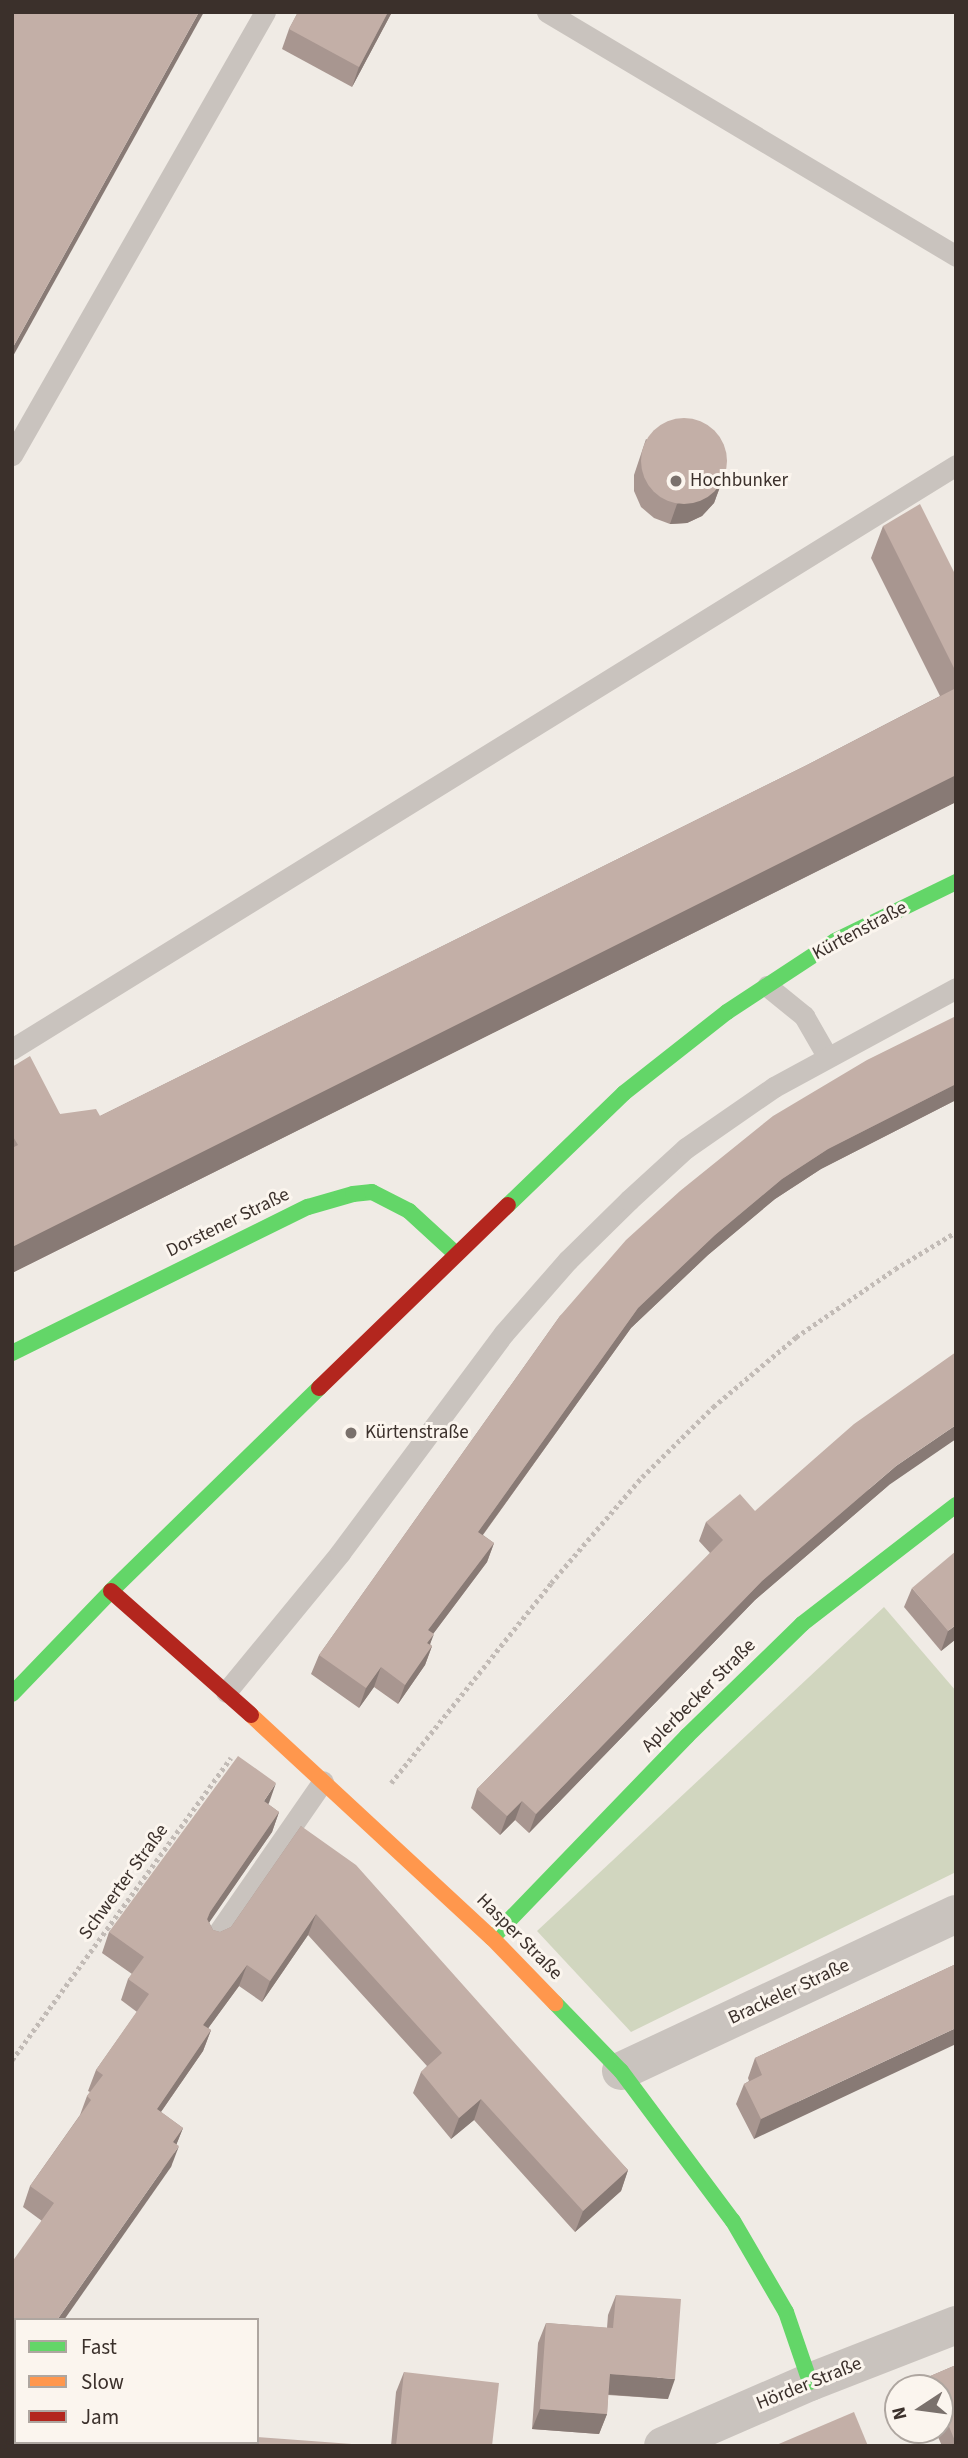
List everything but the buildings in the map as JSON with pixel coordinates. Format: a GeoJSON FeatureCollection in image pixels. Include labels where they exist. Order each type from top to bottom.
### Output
{"type":"FeatureCollection","features":[{"type":"Feature","properties":{"kind":"street","name":"Kürtenstraße"},"geometry":{"type":"LineString","coordinates":[[12,1694],[111,1591],[624,1093],[727,1012],[835,941],[956,882]]}},
{"type":"Feature","properties":{"kind":"street","name":"Dorstener Straße"},"geometry":{"type":"LineString","coordinates":[[12,1353],[309,1206],[353,1194],[372,1192],[410,1211],[456,1254]]}},
{"type":"Feature","properties":{"kind":"street","name":"Aplerbecker Straße"},"geometry":{"type":"LineString","coordinates":[[492,1938],[687,1736],[802,1624],[956,1505]]}},
{"type":"Feature","properties":{"kind":"street","name":"Hasper Straße"},"geometry":{"type":"LineString","coordinates":[[111,1591],[258,1721],[492,1938],[621,2071],[733,2221],[786,2312],[810,2382]]}},
{"type":"Feature","properties":{"kind":"street","name":"Brackeler Straße"},"geometry":{"type":"LineString","coordinates":[[621,2071],[956,1914]]}},
{"type":"Feature","properties":{"kind":"street","name":"Hörder Straße"},"geometry":{"type":"LineString","coordinates":[[663,2446],[810,2382],[956,2325]]}},
{"type":"Feature","properties":{"kind":"lane"},"geometry":{"type":"LineString","coordinates":[[12,455],[265,12]]}},
{"type":"Feature","properties":{"kind":"lane"},"geometry":{"type":"LineString","coordinates":[[547,12],[956,256]]}},
{"type":"Feature","properties":{"kind":"lane"},"geometry":{"type":"LineString","coordinates":[[12,1049],[956,465]]}},
{"type":"Feature","properties":{"kind":"lane"},"geometry":{"type":"LineString","coordinates":[[767,986],[804,1016],[827,1056]]}},
{"type":"Feature","properties":{"kind":"lane"},"geometry":{"type":"LineString","coordinates":[[226,1692],[340,1553],[503,1333],[568,1260],[686,1148],[774,1087],[956,988]]}},
{"type":"Feature","properties":{"kind":"lane"},"geometry":{"type":"LineString","coordinates":[[213,1940],[323,1781]]}},
{"type":"Feature","properties":{"kind":"path"},"geometry":{"type":"LineString","coordinates":[[362,1819],[535,1603],[642,1477],[713,1407],[796,1336],[895,1269],[956,1232]]}},
{"type":"Feature","properties":{"kind":"path","name":"Schwerter Straße"},"geometry":{"type":"LineString","coordinates":[[12,2060],[258,1721]]}},
{"type":"Feature","properties":{"kind":"green space"},"geometry":{"type":"Polygon","coordinates":[[[884,1607],[956,1691],[956,1872],[631,2032],[537,1931],[884,1607]]]}},
{"type":"Feature","properties":{"kind":"traffic: fast"},"geometry":{"type":"LineString","coordinates":[[508,1205],[624,1093],[727,1012],[835,941],[956,882]]}},
{"type":"Feature","properties":{"kind":"traffic: fast"},"geometry":{"type":"LineString","coordinates":[[12,1353],[308,1207],[353,1194],[372,1192],[409,1211],[456,1254]]}},
{"type":"Feature","properties":{"kind":"traffic: fast"},"geometry":{"type":"LineString","coordinates":[[12,1694],[111,1591],[319,1388]]}},
{"type":"Feature","properties":{"kind":"traffic: fast"},"geometry":{"type":"LineString","coordinates":[[492,1938],[687,1736],[802,1624],[956,1505]]}},
{"type":"Feature","properties":{"kind":"traffic: fast"},"geometry":{"type":"LineString","coordinates":[[555,2003],[621,2071],[733,2221],[786,2312],[810,2382]]}},
{"type":"Feature","properties":{"kind":"traffic: slow"},"geometry":{"type":"LineString","coordinates":[[251,1715],[492,1938],[555,2003]]}},
{"type":"Feature","properties":{"kind":"traffic: jam"},"geometry":{"type":"LineString","coordinates":[[319,1388],[508,1205]]}},
{"type":"Feature","properties":{"kind":"traffic: jam"},"geometry":{"type":"LineString","coordinates":[[111,1591],[251,1715]]}},
{"type":"Feature","properties":{"kind":"place","name":"Hochbunker"},"geometry":{"type":"Point","coordinates":[676,481]}},
{"type":"Feature","properties":{"kind":"place","name":"Kürtenstraße"},"geometry":{"type":"Point","coordinates":[351,1433]}}]}
